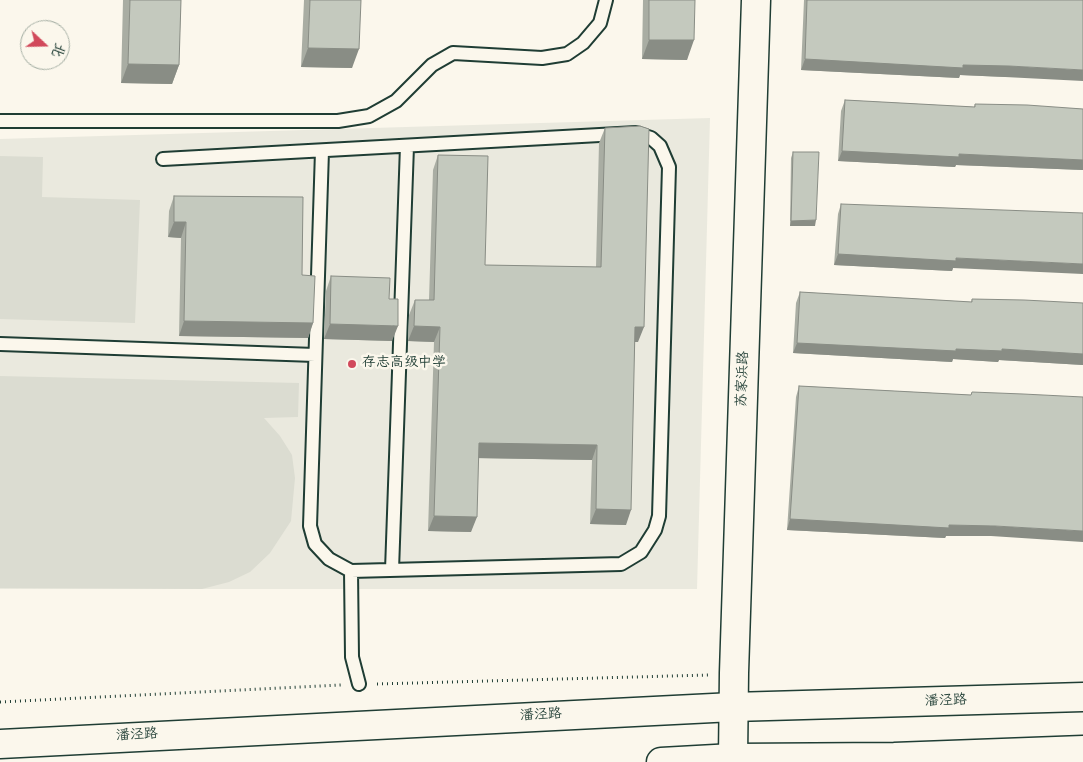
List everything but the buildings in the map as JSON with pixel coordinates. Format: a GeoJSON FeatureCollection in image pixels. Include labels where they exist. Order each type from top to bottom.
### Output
{"type":"FeatureCollection","features":[{"type":"Feature","properties":{"kind":"main road","name":"苏家浜路"},"geometry":{"type":"LineString","coordinates":[[733,758],[733,707],[756,0]]}},
{"type":"Feature","properties":{"kind":"main road","name":"潘泾路"},"geometry":{"type":"LineString","coordinates":[[0,744],[733,707],[1083,697]]}},
{"type":"Feature","properties":{"kind":"main road"},"geometry":{"type":"LineString","coordinates":[[661,762],[733,758],[894,757],[1083,750]]}},
{"type":"Feature","properties":{"kind":"lane"},"geometry":{"type":"LineString","coordinates":[[0,120],[338,121],[369,116],[396,101],[432,65],[452,53],[542,58],[567,54],[583,43],[600,24],[606,0]]}},
{"type":"Feature","properties":{"kind":"lane"},"geometry":{"type":"LineString","coordinates":[[163,160],[636,133],[651,138],[660,146],[669,167],[660,506],[655,530],[641,552],[621,564],[352,571],[329,559],[315,544],[310,526],[322,151]]}},
{"type":"Feature","properties":{"kind":"lane"},"geometry":{"type":"LineString","coordinates":[[392,570],[407,146]]}},
{"type":"Feature","properties":{"kind":"lane"},"geometry":{"type":"LineString","coordinates":[[0,344],[315,355]]}},
{"type":"Feature","properties":{"kind":"lane"},"geometry":{"type":"LineString","coordinates":[[352,571],[352,657],[359,684]]}},
{"type":"Feature","properties":{"kind":"shaded area","name":"存志高级中学"},"geometry":{"type":"Polygon","coordinates":[[[710,118],[697,589],[0,589],[0,139],[710,118]]]}},
{"type":"Feature","properties":{"kind":"shaded area"},"geometry":{"type":"Polygon","coordinates":[[[0,156],[43,157],[42,197],[140,200],[135,323],[0,319],[0,156]]]}},
{"type":"Feature","properties":{"kind":"shaded area"},"geometry":{"type":"Polygon","coordinates":[[[0,376],[299,383],[298,417],[264,418],[280,436],[292,455],[295,478],[291,521],[270,553],[250,572],[229,582],[202,589],[0,588],[0,376]]]}},
{"type":"Feature","properties":{"kind":"place","name":"存志高级中学"},"geometry":{"type":"Point","coordinates":[352,364]}}]}
